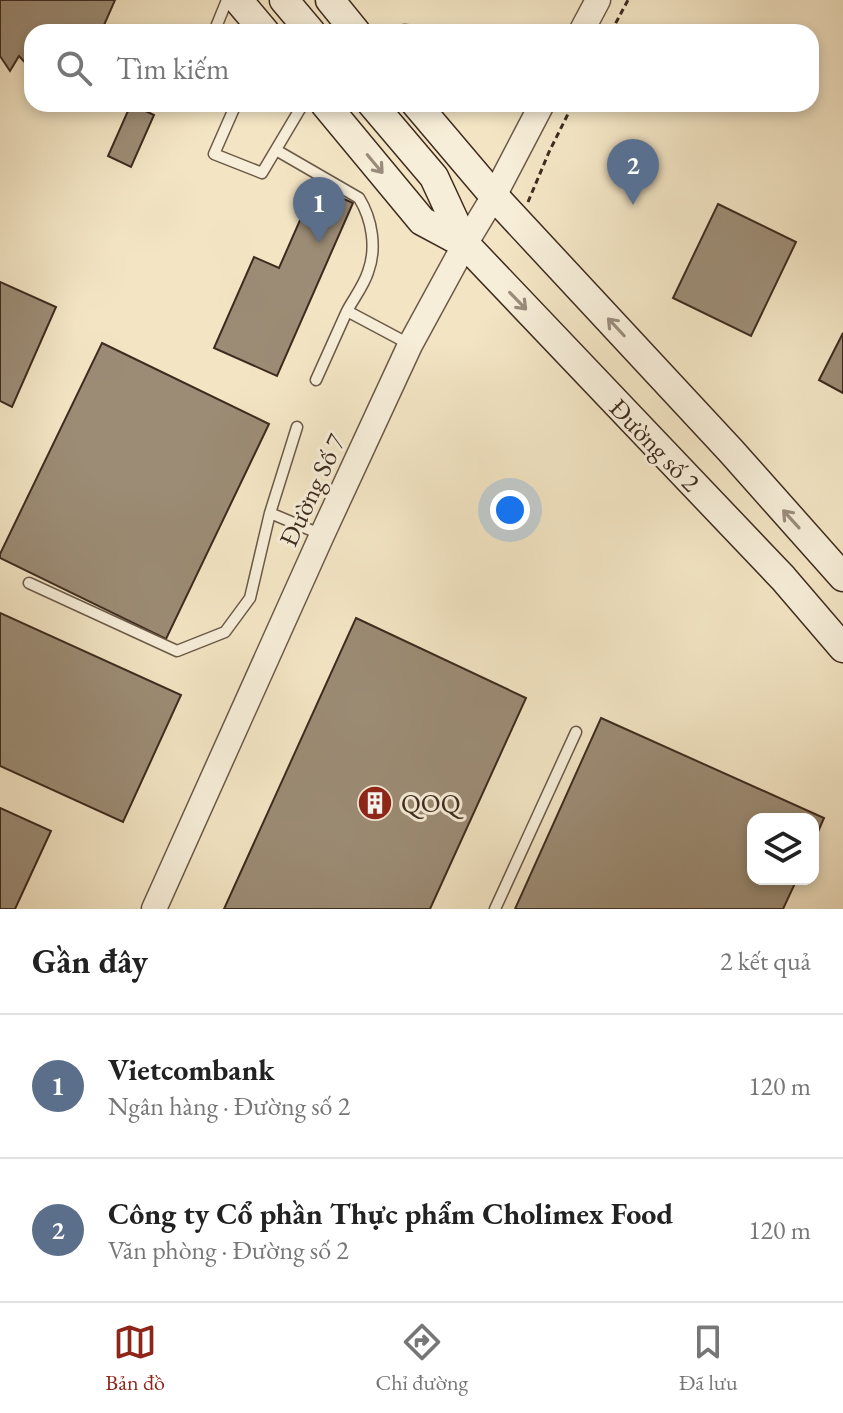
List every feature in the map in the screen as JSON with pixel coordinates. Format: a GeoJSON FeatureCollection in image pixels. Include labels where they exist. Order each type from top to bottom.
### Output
{"type":"FeatureCollection","features":[{"type":"Feature","properties":{"kind":"main road"},"geometry":{"type":"LineString","coordinates":[[238,0],[258,24]]}},
{"type":"Feature","properties":{"kind":"main road"},"geometry":{"type":"LineString","coordinates":[[284,0],[304,24]]}},
{"type":"Feature","properties":{"kind":"main road"},"geometry":{"type":"LineString","coordinates":[[330,0],[350,24]]}},
{"type":"Feature","properties":{"kind":"main road","name":"Đường số 2"},"geometry":{"type":"LineString","coordinates":[[332,112],[422,221],[465,244],[783,578],[843,648]]}},
{"type":"Feature","properties":{"kind":"main road","name":"Đường số 2"},"geometry":{"type":"LineString","coordinates":[[379,112],[434,177],[465,244]]}},
{"type":"Feature","properties":{"kind":"main road","name":"Đường số 2"},"geometry":{"type":"LineString","coordinates":[[423,112],[519,224],[843,577]]}},
{"type":"Feature","properties":{"kind":"main road"},"geometry":{"type":"LineString","coordinates":[[434,177],[494,196]]}},
{"type":"Feature","properties":{"kind":"street"},"geometry":{"type":"LineString","coordinates":[[585,24],[598,0]]}},
{"type":"Feature","properties":{"kind":"street","name":"Đường Số 7"},"geometry":{"type":"LineString","coordinates":[[154,909],[410,345],[538,112]]}},
{"type":"Feature","properties":{"kind":"lane"},"geometry":{"type":"LineString","coordinates":[[217,24],[227,0]]}},
{"type":"Feature","properties":{"kind":"lane"},"geometry":{"type":"LineString","coordinates":[[232,112],[214,154],[262,173],[298,112]]}},
{"type":"Feature","properties":{"kind":"lane"},"geometry":{"type":"LineString","coordinates":[[276,150],[359,198],[370,222],[373,248],[368,271],[316,380]]}},
{"type":"Feature","properties":{"kind":"lane"},"geometry":{"type":"LineString","coordinates":[[347,311],[410,345]]}},
{"type":"Feature","properties":{"kind":"lane"},"geometry":{"type":"LineString","coordinates":[[29,583],[177,651],[225,632],[250,598],[270,513],[297,427]]}},
{"type":"Feature","properties":{"kind":"lane"},"geometry":{"type":"LineString","coordinates":[[270,513],[322,535]]}},
{"type":"Feature","properties":{"kind":"lane"},"geometry":{"type":"LineString","coordinates":[[495,909],[576,732]]}},
{"type":"Feature","properties":{"kind":"path"},"geometry":{"type":"LineString","coordinates":[[615,24],[628,0]]}},
{"type":"Feature","properties":{"kind":"path"},"geometry":{"type":"LineString","coordinates":[[519,224],[569,112]]}},
{"type":"Feature","properties":{"kind":"building"},"geometry":{"type":"Polygon","coordinates":[[[0,0],[115,0],[104,24],[24,24],[24,61],[19,56],[10,71],[0,56],[0,0]]]}},
{"type":"Feature","properties":{"kind":"building"},"geometry":{"type":"Polygon","coordinates":[[[127,112],[154,115],[131,167],[108,156],[127,112]]]}},
{"type":"Feature","properties":{"kind":"building"},"geometry":{"type":"Polygon","coordinates":[[[315,186],[353,203],[277,376],[214,348],[254,257],[279,268],[315,186]]]}},
{"type":"Feature","properties":{"kind":"building"},"geometry":{"type":"Polygon","coordinates":[[[718,204],[796,242],[751,336],[673,298],[718,204]]]}},
{"type":"Feature","properties":{"kind":"building"},"geometry":{"type":"Polygon","coordinates":[[[0,282],[56,307],[12,407],[0,401],[0,282]]]}},
{"type":"Feature","properties":{"kind":"building"},"geometry":{"type":"Polygon","coordinates":[[[843,333],[843,393],[819,380],[843,333]]]}},
{"type":"Feature","properties":{"kind":"building"},"geometry":{"type":"Polygon","coordinates":[[[102,343],[269,424],[166,639],[0,558],[102,343]]]}},
{"type":"Feature","properties":{"kind":"building"},"geometry":{"type":"Polygon","coordinates":[[[0,613],[181,695],[123,822],[0,766],[0,613]]]}},
{"type":"Feature","properties":{"kind":"building","name":"QOQ"},"geometry":{"type":"Polygon","coordinates":[[[356,618],[526,698],[430,909],[224,909],[356,618]]]}},
{"type":"Feature","properties":{"kind":"building"},"geometry":{"type":"Polygon","coordinates":[[[601,718],[813,813],[747,813],[747,885],[794,885],[783,909],[515,909],[601,718]]]}},
{"type":"Feature","properties":{"kind":"building"},"geometry":{"type":"Polygon","coordinates":[[[0,808],[51,831],[15,909],[0,909],[0,808]]]}},
{"type":"Feature","properties":{"kind":"place","name":"Công ty Cổ phần Thực phẩm Cholimex Food"},"geometry":{"type":"Point","coordinates":[633,205]}},
{"type":"Feature","properties":{"kind":"place","name":"Vietcombank"},"geometry":{"type":"Point","coordinates":[319,243]}},
{"type":"Feature","properties":{"kind":"place","name":"QOQ"},"geometry":{"type":"Point","coordinates":[375,803]}}]}
